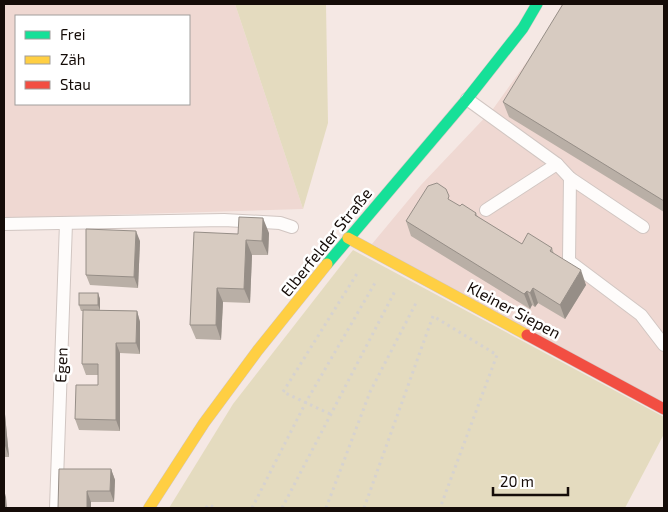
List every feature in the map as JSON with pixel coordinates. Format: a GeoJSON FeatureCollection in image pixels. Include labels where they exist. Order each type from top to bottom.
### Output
{"type":"FeatureCollection","features":[{"type":"Feature","properties":{"kind":"main road","name":"Elberfelder Straße"},"geometry":{"type":"LineString","coordinates":[[150,508],[204,423],[258,350],[348,238],[467,100],[508,48],[537,4]]}},
{"type":"Feature","properties":{"kind":"main road","name":"Kleiner Siepen"},"geometry":{"type":"LineString","coordinates":[[348,238],[664,409]]}},
{"type":"Feature","properties":{"kind":"lane"},"geometry":{"type":"LineString","coordinates":[[467,100],[557,164],[570,178],[643,226]]}},
{"type":"Feature","properties":{"kind":"lane"},"geometry":{"type":"LineString","coordinates":[[486,210],[557,164]]}},
{"type":"Feature","properties":{"kind":"lane"},"geometry":{"type":"LineString","coordinates":[[570,178],[569,261],[641,315],[664,344]]}},
{"type":"Feature","properties":{"kind":"lane"},"geometry":{"type":"LineString","coordinates":[[4,224],[224,220],[280,223],[292,227]]}},
{"type":"Feature","properties":{"kind":"lane","name":"Egen"},"geometry":{"type":"LineString","coordinates":[[56,508],[66,223]]}},
{"type":"Feature","properties":{"kind":"path"},"geometry":{"type":"LineString","coordinates":[[330,414],[283,392],[360,268]]}},
{"type":"Feature","properties":{"kind":"path"},"geometry":{"type":"LineString","coordinates":[[252,508],[306,402],[377,279]]}},
{"type":"Feature","properties":{"kind":"path"},"geometry":{"type":"LineString","coordinates":[[389,286],[402,294]]}},
{"type":"Feature","properties":{"kind":"path"},"geometry":{"type":"LineString","coordinates":[[282,508],[395,290]]}},
{"type":"Feature","properties":{"kind":"path"},"geometry":{"type":"LineString","coordinates":[[364,508],[444,290]]}},
{"type":"Feature","properties":{"kind":"path"},"geometry":{"type":"LineString","coordinates":[[409,299],[422,307]]}},
{"type":"Feature","properties":{"kind":"path"},"geometry":{"type":"LineString","coordinates":[[326,508],[370,392],[416,303]]}},
{"type":"Feature","properties":{"kind":"path"},"geometry":{"type":"LineString","coordinates":[[427,312],[498,355],[440,508]]}},
{"type":"Feature","properties":{"kind":"path"},"geometry":{"type":"LineString","coordinates":[[206,508],[208,505],[217,508]]}},
{"type":"Feature","properties":{"kind":"shaded area"},"geometry":{"type":"Polygon","coordinates":[[[4,4],[235,4],[303,209],[4,218],[4,4]]]}},
{"type":"Feature","properties":{"kind":"shaded area"},"geometry":{"type":"Polygon","coordinates":[[[235,4],[326,4],[328,123],[303,209],[235,4]]]}},
{"type":"Feature","properties":{"kind":"shaded area"},"geometry":{"type":"Polygon","coordinates":[[[562,4],[664,4],[664,407],[372,244],[421,185],[493,109],[546,35],[562,4]]]}},
{"type":"Feature","properties":{"kind":"shaded area"},"geometry":{"type":"Polygon","coordinates":[[[353,250],[664,417],[664,434],[625,508],[169,508],[233,404],[353,250]]]}},
{"type":"Feature","properties":{"kind":"building"},"geometry":{"type":"Polygon","coordinates":[[[563,4],[664,4],[664,201],[503,102],[563,4]]]}},
{"type":"Feature","properties":{"kind":"building"},"geometry":{"type":"Polygon","coordinates":[[[437,183],[446,189],[449,196],[448,199],[460,206],[462,204],[476,213],[475,215],[522,244],[528,233],[552,248],[550,251],[581,270],[560,305],[533,288],[530,293],[527,291],[524,294],[406,221],[428,186],[437,183]]]}},
{"type":"Feature","properties":{"kind":"building"},"geometry":{"type":"Polygon","coordinates":[[[239,217],[263,218],[262,241],[246,240],[244,289],[217,288],[216,325],[190,325],[194,232],[238,234],[239,217]]]}},
{"type":"Feature","properties":{"kind":"building"},"geometry":{"type":"Polygon","coordinates":[[[86,229],[136,231],[134,277],[86,275],[86,229]]]}},
{"type":"Feature","properties":{"kind":"building"},"geometry":{"type":"Polygon","coordinates":[[[79,293],[98,293],[98,305],[79,305],[79,293]]]}},
{"type":"Feature","properties":{"kind":"building"},"geometry":{"type":"Polygon","coordinates":[[[83,310],[137,311],[136,343],[116,343],[116,420],[75,419],[76,385],[98,385],[98,364],[82,364],[83,310]]]}},
{"type":"Feature","properties":{"kind":"building"},"geometry":{"type":"Polygon","coordinates":[[[59,469],[111,469],[110,491],[87,491],[87,508],[58,508],[59,469]]]}},
{"type":"Feature","properties":{"kind":"traffic: fast"},"geometry":{"type":"LineString","coordinates":[[327,264],[467,99],[523,28],[537,4]]}},
{"type":"Feature","properties":{"kind":"traffic: slow"},"geometry":{"type":"LineString","coordinates":[[348,238],[527,335]]}},
{"type":"Feature","properties":{"kind":"traffic: slow"},"geometry":{"type":"LineString","coordinates":[[149,508],[204,423],[258,350],[327,264]]}},
{"type":"Feature","properties":{"kind":"traffic: jam"},"geometry":{"type":"LineString","coordinates":[[527,335],[664,409]]}}]}
